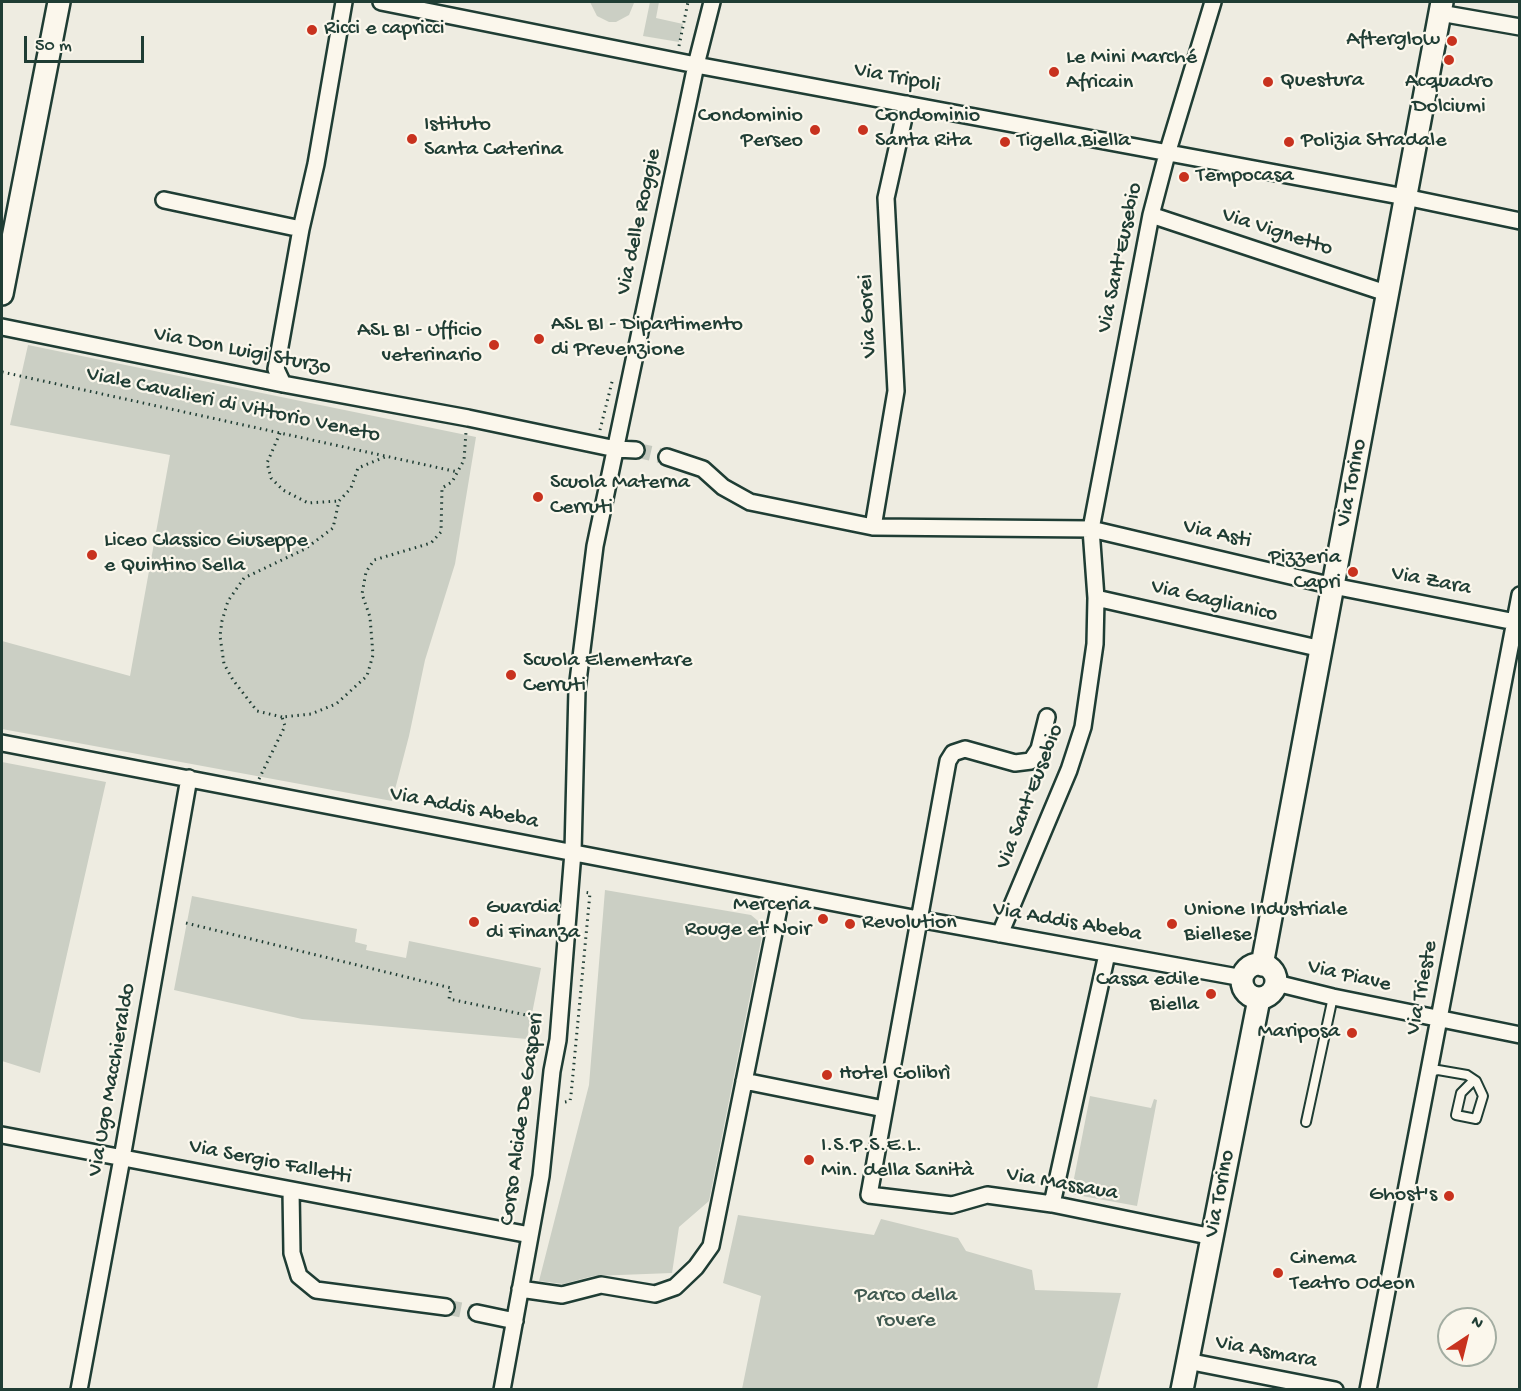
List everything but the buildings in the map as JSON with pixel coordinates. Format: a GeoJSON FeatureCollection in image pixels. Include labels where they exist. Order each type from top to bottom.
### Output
{"type":"FeatureCollection","features":[{"type":"Feature","properties":{"kind":"street"},"geometry":{"type":"LineString","coordinates":[[2,294],[59,2]]}},
{"type":"Feature","properties":{"kind":"street"},"geometry":{"type":"LineString","coordinates":[[283,384],[276,369],[301,229],[316,164],[344,2]]}},
{"type":"Feature","properties":{"kind":"street","name":"Via Tripoli"},"geometry":{"type":"LineString","coordinates":[[381,2],[696,65],[1405,197],[1520,221]]}},
{"type":"Feature","properties":{"kind":"street","name":"Via delle Roggie"},"geometry":{"type":"LineString","coordinates":[[573,852],[577,689],[595,546],[711,2]]}},
{"type":"Feature","properties":{"kind":"street","name":"Via Sant'Eusebio"},"geometry":{"type":"LineString","coordinates":[[1000,934],[1069,770],[1083,728],[1095,644],[1096,598],[1091,529],[1151,215],[1167,154],[1214,2]]}},
{"type":"Feature","properties":{"kind":"street"},"geometry":{"type":"LineString","coordinates":[[1441,7],[1520,27]]}},
{"type":"Feature","properties":{"kind":"street","name":"Via Torino"},"geometry":{"type":"LineString","coordinates":[[1262,965],[1441,7]]}},
{"type":"Feature","properties":{"kind":"street","name":"Via Gorei"},"geometry":{"type":"LineString","coordinates":[[873,527],[896,391],[885,198],[907,104]]}},
{"type":"Feature","properties":{"kind":"street"},"geometry":{"type":"LineString","coordinates":[[164,200],[301,229]]}},
{"type":"Feature","properties":{"kind":"street","name":"Via Vignetto"},"geometry":{"type":"LineString","coordinates":[[1151,215],[1389,294]]}},
{"type":"Feature","properties":{"kind":"street","name":"Via Don Luigi Sturzo"},"geometry":{"type":"LineString","coordinates":[[2,327],[616,449]]}},
{"type":"Feature","properties":{"kind":"street"},"geometry":{"type":"LineString","coordinates":[[616,449],[636,450]]}},
{"type":"Feature","properties":{"kind":"street"},"geometry":{"type":"LineString","coordinates":[[667,457],[703,469],[723,487],[750,502],[873,527],[1091,529]]}},
{"type":"Feature","properties":{"kind":"street","name":"Via Asti"},"geometry":{"type":"LineString","coordinates":[[1091,529],[1333,586]]}},
{"type":"Feature","properties":{"kind":"street","name":"Via Zara"},"geometry":{"type":"LineString","coordinates":[[1333,586],[1517,623]]}},
{"type":"Feature","properties":{"kind":"street","name":"Via Trieste"},"geometry":{"type":"LineString","coordinates":[[1368,1389],[1517,623],[1520,595]]}},
{"type":"Feature","properties":{"kind":"street","name":"Via Gaglianico"},"geometry":{"type":"LineString","coordinates":[[1096,598],[1322,649]]}},
{"type":"Feature","properties":{"kind":"street"},"geometry":{"type":"LineString","coordinates":[[744,1081],[885,1109],[948,761],[953,753],[965,749],[1015,763],[1031,761],[1039,749],[1047,717]]}},
{"type":"Feature","properties":{"kind":"street","name":"Via Addis Abeba"},"geometry":{"type":"LineString","coordinates":[[2,743],[918,919],[1243,978]]}},
{"type":"Feature","properties":{"kind":"street","name":"Via Ugo Macchieraldo"},"geometry":{"type":"LineString","coordinates":[[79,1389],[189,778]]}},
{"type":"Feature","properties":{"kind":"street","name":"Corso Alcide De Gasperi"},"geometry":{"type":"LineString","coordinates":[[502,1389],[541,1176],[552,1071],[558,1040],[573,852]]}},
{"type":"Feature","properties":{"kind":"street"},"geometry":{"type":"LineString","coordinates":[[520,1289],[562,1295],[601,1285],[655,1294],[675,1287],[696,1267],[711,1246],[782,893]]}},
{"type":"Feature","properties":{"kind":"street"},"geometry":{"type":"LineString","coordinates":[[1052,1204],[1107,954]]}},
{"type":"Feature","properties":{"kind":"street"},"geometry":{"type":"LineString","coordinates":[[1262,965],[1272,972],[1276,983],[1271,993],[1259,999],[1246,992],[1243,978],[1252,966],[1262,965]]}},
{"type":"Feature","properties":{"kind":"street","name":"Via Piave"},"geometry":{"type":"LineString","coordinates":[[1276,983],[1440,1020],[1520,1035]]}},
{"type":"Feature","properties":{"kind":"street","name":"Via Torino"},"geometry":{"type":"LineString","coordinates":[[1182,1389],[1259,999]]}},
{"type":"Feature","properties":{"kind":"street","name":"Via Massaua"},"geometry":{"type":"LineString","coordinates":[[885,1109],[869,1195],[952,1205],[987,1195],[1052,1204],[1213,1237]]}},
{"type":"Feature","properties":{"kind":"street","name":"Via Sergio Falletti"},"geometry":{"type":"LineString","coordinates":[[2,1136],[530,1235]]}},
{"type":"Feature","properties":{"kind":"street"},"geometry":{"type":"LineString","coordinates":[[291,1190],[292,1253],[299,1276],[316,1290],[447,1307]]}},
{"type":"Feature","properties":{"kind":"street"},"geometry":{"type":"LineString","coordinates":[[477,1313],[515,1321]]}},
{"type":"Feature","properties":{"kind":"street","name":"Via Asmara"},"geometry":{"type":"LineString","coordinates":[[1187,1361],[1335,1389]]}},
{"type":"Feature","properties":{"kind":"lane"},"geometry":{"type":"LineString","coordinates":[[1306,1122],[1333,997]]}},
{"type":"Feature","properties":{"kind":"lane"},"geometry":{"type":"LineString","coordinates":[[1429,1072],[1438,1070],[1467,1075],[1476,1081],[1483,1096],[1476,1119],[1456,1115],[1461,1093],[1473,1081]]}},
{"type":"Feature","properties":{"kind":"path","name":"Viale Cavalieri di Vittorio Veneto"},"geometry":{"type":"LineString","coordinates":[[2,372],[458,472]]}},
{"type":"Feature","properties":{"kind":"path"},"geometry":{"type":"LineString","coordinates":[[386,456],[358,468],[351,488],[339,501],[333,528],[305,549],[244,578],[228,601],[222,621],[221,648],[224,664],[256,711],[282,717],[311,714],[336,704],[367,676],[373,655],[370,617],[362,594],[366,572],[374,560],[430,543],[441,532],[442,488],[452,482],[464,460],[468,418]]}},
{"type":"Feature","properties":{"kind":"path"},"geometry":{"type":"LineString","coordinates":[[280,433],[267,463],[271,478],[283,490],[308,503],[339,501]]}},
{"type":"Feature","properties":{"kind":"path"},"geometry":{"type":"LineString","coordinates":[[254,790],[285,726],[282,717]]}},
{"type":"Feature","properties":{"kind":"path"},"geometry":{"type":"LineString","coordinates":[[186,923],[451,988],[449,999],[531,1016]]}},
{"type":"Feature","properties":{"kind":"green space"},"geometry":{"type":"Polygon","coordinates":[[[590,2],[634,3],[629,15],[616,22],[609,22],[597,16],[590,2]]]}},
{"type":"Feature","properties":{"kind":"green space"},"geometry":{"type":"Polygon","coordinates":[[[650,2],[659,2],[656,18],[683,24],[679,42],[643,36],[650,2]]]}},
{"type":"Feature","properties":{"kind":"green space"},"geometry":{"type":"Polygon","coordinates":[[[28,345],[476,437],[455,564],[425,660],[392,801],[2,729],[2,641],[130,676],[170,455],[10,425],[28,345]]]}},
{"type":"Feature","properties":{"kind":"green space"},"geometry":{"type":"Polygon","coordinates":[[[2,762],[106,782],[40,1073],[2,1061],[2,762]]]}},
{"type":"Feature","properties":{"kind":"green space"},"geometry":{"type":"Polygon","coordinates":[[[605,890],[751,915],[764,926],[709,1201],[679,1227],[672,1273],[593,1276],[563,1284],[539,1281],[589,1085],[605,890]]]}},
{"type":"Feature","properties":{"kind":"green space"},"geometry":{"type":"Polygon","coordinates":[[[192,896],[357,929],[355,942],[367,945],[366,950],[406,958],[409,941],[541,968],[527,1039],[302,1019],[174,990],[192,896]]]}},
{"type":"Feature","properties":{"kind":"green space"},"geometry":{"type":"Polygon","coordinates":[[[1090,1096],[1151,1108],[1154,1099],[1157,1100],[1137,1206],[1071,1194],[1090,1096]]]}},
{"type":"Feature","properties":{"kind":"green space","name":"Parco della rovere"},"geometry":{"type":"Polygon","coordinates":[[[738,1215],[874,1235],[881,1219],[958,1238],[966,1251],[1032,1270],[1035,1290],[1121,1293],[1097,1389],[742,1389],[761,1296],[723,1283],[738,1215]]]}},
{"type":"Feature","properties":{"kind":"tunnel"},"geometry":{"type":"LineString","coordinates":[[636,450],[667,457]]}},
{"type":"Feature","properties":{"kind":"tunnel"},"geometry":{"type":"LineString","coordinates":[[446,1307],[477,1313]]}},
{"type":"Feature","properties":{"kind":"place","name":"Ricci e capricci"},"geometry":{"type":"Point","coordinates":[312,30]}},
{"type":"Feature","properties":{"kind":"place","name":"Afterglow"},"geometry":{"type":"Point","coordinates":[1452,41]}},
{"type":"Feature","properties":{"kind":"place","name":"Acquadro Dolciumi"},"geometry":{"type":"Point","coordinates":[1449,60]}},
{"type":"Feature","properties":{"kind":"place","name":"Le Mini Marché Africain"},"geometry":{"type":"Point","coordinates":[1054,72]}},
{"type":"Feature","properties":{"kind":"place","name":"Questura"},"geometry":{"type":"Point","coordinates":[1268,82]}},
{"type":"Feature","properties":{"kind":"place","name":"Condominio Perseo"},"geometry":{"type":"Point","coordinates":[815,130]}},
{"type":"Feature","properties":{"kind":"place","name":"Condominio Santa Rita"},"geometry":{"type":"Point","coordinates":[863,130]}},
{"type":"Feature","properties":{"kind":"place","name":"Istituto Santa Caterina"},"geometry":{"type":"Point","coordinates":[412,139]}},
{"type":"Feature","properties":{"kind":"place","name":"Tigella Biella"},"geometry":{"type":"Point","coordinates":[1005,142]}},
{"type":"Feature","properties":{"kind":"place","name":"Polizia Stradale"},"geometry":{"type":"Point","coordinates":[1289,142]}},
{"type":"Feature","properties":{"kind":"place","name":"Tempocasa"},"geometry":{"type":"Point","coordinates":[1184,177]}},
{"type":"Feature","properties":{"kind":"place","name":"ASL BI - Dipartimento di Prevenzione"},"geometry":{"type":"Point","coordinates":[539,339]}},
{"type":"Feature","properties":{"kind":"place","name":"ASL BI - Ufficio veterinario"},"geometry":{"type":"Point","coordinates":[494,345]}},
{"type":"Feature","properties":{"kind":"place","name":"Scuola Materna Cerruti"},"geometry":{"type":"Point","coordinates":[538,497]}},
{"type":"Feature","properties":{"kind":"place","name":"Liceo Classico Giuseppe e Quintino Sella"},"geometry":{"type":"Point","coordinates":[92,555]}},
{"type":"Feature","properties":{"kind":"place","name":"Pizzeria Capri"},"geometry":{"type":"Point","coordinates":[1353,572]}},
{"type":"Feature","properties":{"kind":"place","name":"Scuola Elementare Cerruti"},"geometry":{"type":"Point","coordinates":[511,675]}},
{"type":"Feature","properties":{"kind":"place","name":"Merceria Rouge et Noir"},"geometry":{"type":"Point","coordinates":[823,919]}},
{"type":"Feature","properties":{"kind":"place","name":"Guardia di Finanza"},"geometry":{"type":"Point","coordinates":[474,922]}},
{"type":"Feature","properties":{"kind":"place","name":"Revolution"},"geometry":{"type":"Point","coordinates":[850,924]}},
{"type":"Feature","properties":{"kind":"place","name":"Unione Industriale Biellese"},"geometry":{"type":"Point","coordinates":[1172,924]}},
{"type":"Feature","properties":{"kind":"place","name":"Cassa edile Biella"},"geometry":{"type":"Point","coordinates":[1211,994]}},
{"type":"Feature","properties":{"kind":"place","name":"Mariposa"},"geometry":{"type":"Point","coordinates":[1352,1033]}},
{"type":"Feature","properties":{"kind":"place","name":"Hotel Colibrì"},"geometry":{"type":"Point","coordinates":[827,1075]}},
{"type":"Feature","properties":{"kind":"place","name":"I.S.P.S.E.L. Min. della Sanità"},"geometry":{"type":"Point","coordinates":[809,1160]}},
{"type":"Feature","properties":{"kind":"place","name":"Ghost's"},"geometry":{"type":"Point","coordinates":[1449,1196]}},
{"type":"Feature","properties":{"kind":"place","name":"Cinema Teatro Odeon"},"geometry":{"type":"Point","coordinates":[1278,1273]}}]}
